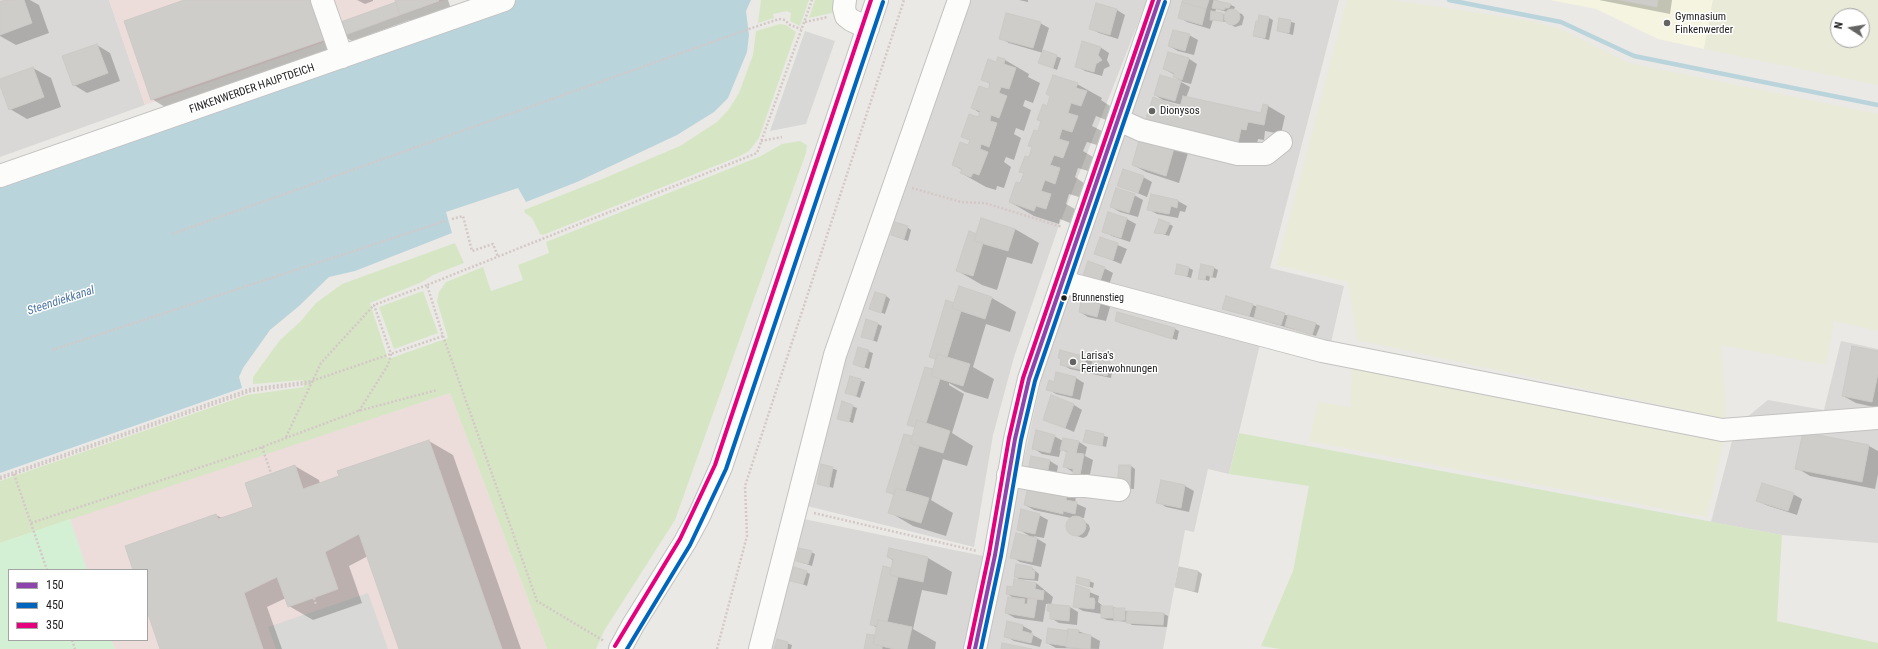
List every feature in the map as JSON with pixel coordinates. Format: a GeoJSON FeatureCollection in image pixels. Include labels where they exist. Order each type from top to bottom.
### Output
{"type":"FeatureCollection","features":[{"type":"Feature","properties":{"kind":"street"},"geometry":{"type":"LineString","coordinates":[[322,0],[340,52]]}},
{"type":"Feature","properties":{"kind":"street"},"geometry":{"type":"LineString","coordinates":[[0,164],[340,52],[470,0]]}},
{"type":"Feature","properties":{"kind":"street","name":"FINKENWERDER HAUPTDEICH"},"geometry":{"type":"LineString","coordinates":[[0,176],[340,52],[504,0]]}},
{"type":"Feature","properties":{"kind":"street"},"geometry":{"type":"LineString","coordinates":[[613,645],[633,625],[685,542],[699,516],[721,467],[877,0]]}},
{"type":"Feature","properties":{"kind":"street"},"geometry":{"type":"LineString","coordinates":[[760,649],[835,355],[959,0]]}},
{"type":"Feature","properties":{"kind":"street"},"geometry":{"type":"LineString","coordinates":[[975,649],[995,555],[1008,475],[1029,379],[1159,0]]}},
{"type":"Feature","properties":{"kind":"street"},"geometry":{"type":"LineString","coordinates":[[845,7],[851,20],[868,28]]}},
{"type":"Feature","properties":{"kind":"street"},"geometry":{"type":"LineString","coordinates":[[1119,120],[1141,130],[1238,154],[1266,154],[1281,142]]}},
{"type":"Feature","properties":{"kind":"street"},"geometry":{"type":"LineString","coordinates":[[1063,282],[1322,351],[1722,430],[1878,418]]}},
{"type":"Feature","properties":{"kind":"street"},"geometry":{"type":"LineString","coordinates":[[1008,475],[1064,485],[1119,490]]}},
{"type":"Feature","properties":{"kind":"path"},"geometry":{"type":"LineString","coordinates":[[285,438],[321,363],[374,306],[757,153],[812,0]]}},
{"type":"Feature","properties":{"kind":"path"},"geometry":{"type":"LineString","coordinates":[[717,649],[747,536],[745,486],[904,0]]}},
{"type":"Feature","properties":{"kind":"path"},"geometry":{"type":"LineString","coordinates":[[805,23],[845,7]]}},
{"type":"Feature","properties":{"kind":"path"},"geometry":{"type":"LineString","coordinates":[[172,234],[779,19],[785,20],[790,25],[801,29]]}},
{"type":"Feature","properties":{"kind":"path"},"geometry":{"type":"LineString","coordinates":[[761,141],[782,137]]}},
{"type":"Feature","properties":{"kind":"path"},"geometry":{"type":"LineString","coordinates":[[894,183],[961,202],[985,203],[1064,227]]}},
{"type":"Feature","properties":{"kind":"path"},"geometry":{"type":"LineString","coordinates":[[452,219],[463,216],[472,251],[492,244],[498,257]]}},
{"type":"Feature","properties":{"kind":"path"},"geometry":{"type":"LineString","coordinates":[[52,350],[445,221]]}},
{"type":"Feature","properties":{"kind":"path"},"geometry":{"type":"LineString","coordinates":[[427,285],[443,336],[537,601],[613,645]]}},
{"type":"Feature","properties":{"kind":"path"},"geometry":{"type":"LineString","coordinates":[[358,412],[388,365],[391,354],[374,306]]}},
{"type":"Feature","properties":{"kind":"path"},"geometry":{"type":"LineString","coordinates":[[0,478],[251,391],[312,382],[443,336]]}},
{"type":"Feature","properties":{"kind":"path"},"geometry":{"type":"LineString","coordinates":[[0,478],[250,389],[312,382]]}},
{"type":"Feature","properties":{"kind":"path"},"geometry":{"type":"LineString","coordinates":[[31,523],[262,448],[285,438],[358,412],[437,390]]}},
{"type":"Feature","properties":{"kind":"path"},"geometry":{"type":"LineString","coordinates":[[262,448],[271,473]]}},
{"type":"Feature","properties":{"kind":"path"},"geometry":{"type":"LineString","coordinates":[[14,472],[48,569]]}},
{"type":"Feature","properties":{"kind":"path"},"geometry":{"type":"LineString","coordinates":[[795,509],[995,555]]}},
{"type":"Feature","properties":{"kind":"path"},"geometry":{"type":"LineString","coordinates":[[314,598],[316,605]]}},
{"type":"Feature","properties":{"kind":"shaded area"},"geometry":{"type":"Polygon","coordinates":[[[0,0],[109,0],[145,105],[0,157],[0,0]]]}},
{"type":"Feature","properties":{"kind":"shaded area"},"geometry":{"type":"Polygon","coordinates":[[[109,0],[445,0],[145,105],[109,0]]]}},
{"type":"Feature","properties":{"kind":"shaded area"},"geometry":{"type":"Polygon","coordinates":[[[964,0],[1147,0],[1058,228],[1014,357],[993,435],[974,547],[803,505],[851,326],[964,0]]]}},
{"type":"Feature","properties":{"kind":"shaded area"},"geometry":{"type":"Polygon","coordinates":[[[1169,0],[1339,0],[1270,268],[1344,286],[1329,351],[1262,336],[1229,474],[1208,469],[1194,532],[1185,530],[1163,649],[982,649],[1044,367],[1169,0]]]}},
{"type":"Feature","properties":{"kind":"shaded area"},"geometry":{"type":"Polygon","coordinates":[[[1347,0],[1393,0],[1532,21],[1560,29],[1629,63],[1878,114],[1878,331],[1834,321],[1826,365],[1722,345],[1726,419],[1357,340],[1348,282],[1277,265],[1347,0]]]}},
{"type":"Feature","properties":{"kind":"shaded area","name":"Gymnasium Finkenwerder"},"geometry":{"type":"Polygon","coordinates":[[[1550,0],[1713,0],[1704,49],[1658,39],[1596,9],[1550,0]]]}},
{"type":"Feature","properties":{"kind":"shaded area"},"geometry":{"type":"Polygon","coordinates":[[[1713,0],[1878,0],[1878,85],[1704,49],[1713,0]]]}},
{"type":"Feature","properties":{"kind":"shaded area"},"geometry":{"type":"Polygon","coordinates":[[[805,31],[835,41],[806,124],[770,131],[805,31]]]}},
{"type":"Feature","properties":{"kind":"shaded area"},"geometry":{"type":"Polygon","coordinates":[[[1841,341],[1878,349],[1878,543],[1782,535],[1711,522],[1732,441],[1731,430],[1768,400],[1824,410],[1841,341]]]}},
{"type":"Feature","properties":{"kind":"shaded area"},"geometry":{"type":"Polygon","coordinates":[[[1352,363],[1725,435],[1707,517],[1309,441],[1318,402],[1351,407],[1352,363]]]}},
{"type":"Feature","properties":{"kind":"shaded area"},"geometry":{"type":"Polygon","coordinates":[[[450,393],[547,649],[115,649],[111,641],[148,641],[148,569],[87,569],[70,519],[450,393]]]}},
{"type":"Feature","properties":{"kind":"shaded area"},"geometry":{"type":"Polygon","coordinates":[[[799,518],[988,557],[967,649],[766,649],[799,518]]]}},
{"type":"Feature","properties":{"kind":"shaded area"},"geometry":{"type":"Polygon","coordinates":[[[368,593],[388,649],[276,649],[268,627],[368,593]]]}},
{"type":"Feature","properties":{"kind":"green space"},"geometry":{"type":"Polygon","coordinates":[[[761,0],[809,0],[800,26],[790,21],[791,13],[787,11],[773,14],[774,18],[758,23],[761,0]]]}},
{"type":"Feature","properties":{"kind":"green space"},"geometry":{"type":"Polygon","coordinates":[[[815,0],[838,0],[836,12],[809,18],[815,0]]]}},
{"type":"Feature","properties":{"kind":"green space"},"geometry":{"type":"Polygon","coordinates":[[[780,24],[786,25],[796,32],[759,138],[749,151],[740,156],[543,235],[540,234],[532,218],[525,213],[524,210],[680,146],[717,122],[729,109],[739,93],[753,55],[756,31],[780,24]]]}},
{"type":"Feature","properties":{"kind":"green space"},"geometry":{"type":"Polygon","coordinates":[[[800,141],[807,145],[806,153],[675,520],[604,631],[596,649],[547,649],[450,393],[0,543],[0,481],[247,395],[304,387],[303,380],[253,384],[253,377],[280,340],[300,322],[316,303],[342,284],[455,243],[464,263],[370,303],[388,359],[448,338],[437,301],[439,292],[446,282],[483,267],[491,291],[523,280],[518,265],[549,253],[546,242],[761,156],[782,144],[800,141]]]}},
{"type":"Feature","properties":{"kind":"green space"},"geometry":{"type":"Polygon","coordinates":[[[423,291],[438,333],[394,349],[379,307],[423,291]]]}},
{"type":"Feature","properties":{"kind":"green space"},"geometry":{"type":"Polygon","coordinates":[[[1239,433],[1782,535],[1777,621],[1878,643],[1878,649],[1280,649],[1261,646],[1293,571],[1309,486],[1229,474],[1239,433]]]}},
{"type":"Feature","properties":{"kind":"green space"},"geometry":{"type":"Polygon","coordinates":[[[70,519],[87,569],[8,569],[8,641],[111,641],[115,649],[0,649],[0,543],[70,519]]]}},
{"type":"Feature","properties":{"kind":"water","name":"Steendiekkanal"},"geometry":{"type":"Polygon","coordinates":[[[517,0],[751,0],[746,11],[749,35],[747,52],[728,98],[714,112],[677,135],[577,182],[526,202],[518,188],[446,212],[452,233],[355,271],[329,277],[299,306],[270,330],[243,368],[239,377],[242,388],[0,473],[0,183],[517,0]]]}},
{"type":"Feature","properties":{"kind":"building"},"geometry":{"type":"Polygon","coordinates":[[[5,0],[24,0],[32,23],[0,35],[0,2],[5,0]]]}},
{"type":"Feature","properties":{"kind":"building"},"geometry":{"type":"Polygon","coordinates":[[[184,0],[314,0],[327,39],[151,100],[124,21],[184,0]]]}},
{"type":"Feature","properties":{"kind":"building"},"geometry":{"type":"Polygon","coordinates":[[[395,0],[438,0],[439,1],[400,15],[395,0]]]}},
{"type":"Feature","properties":{"kind":"building"},"geometry":{"type":"Polygon","coordinates":[[[1183,0],[1209,0],[1206,9],[1182,2],[1183,0]]]}},
{"type":"Feature","properties":{"kind":"building"},"geometry":{"type":"Polygon","coordinates":[[[1214,0],[1231,4],[1229,8],[1225,8],[1224,10],[1212,8],[1214,0]]]}},
{"type":"Feature","properties":{"kind":"building"},"geometry":{"type":"Polygon","coordinates":[[[1620,0],[1658,0],[1657,7],[1620,0]]]}},
{"type":"Feature","properties":{"kind":"building"},"geometry":{"type":"Polygon","coordinates":[[[396,2],[400,15],[342,36],[338,23],[396,2]]]}},
{"type":"Feature","properties":{"kind":"building"},"geometry":{"type":"Polygon","coordinates":[[[1182,2],[1206,9],[1202,25],[1178,18],[1182,2]]]}},
{"type":"Feature","properties":{"kind":"building"},"geometry":{"type":"Polygon","coordinates":[[[1096,3],[1117,9],[1110,35],[1089,29],[1096,3]]]}},
{"type":"Feature","properties":{"kind":"building"},"geometry":{"type":"Polygon","coordinates":[[[1232,9],[1238,11],[1240,17],[1238,23],[1232,25],[1226,23],[1224,17],[1226,11],[1232,9]]]}},
{"type":"Feature","properties":{"kind":"building"},"geometry":{"type":"Polygon","coordinates":[[[1211,11],[1223,13],[1223,21],[1210,20],[1211,11]]]}},
{"type":"Feature","properties":{"kind":"building"},"geometry":{"type":"Polygon","coordinates":[[[1006,13],[1041,22],[1033,48],[999,39],[1006,13]]]}},
{"type":"Feature","properties":{"kind":"building"},"geometry":{"type":"Polygon","coordinates":[[[1259,15],[1269,17],[1265,38],[1253,36],[1256,21],[1258,21],[1259,15]]]}},
{"type":"Feature","properties":{"kind":"building"},"geometry":{"type":"Polygon","coordinates":[[[1279,18],[1291,20],[1289,33],[1277,31],[1279,18]]]}},
{"type":"Feature","properties":{"kind":"building"},"geometry":{"type":"Polygon","coordinates":[[[1173,30],[1190,34],[1185,51],[1168,46],[1173,30]]]}},
{"type":"Feature","properties":{"kind":"building"},"geometry":{"type":"Polygon","coordinates":[[[1082,41],[1101,47],[1098,55],[1102,60],[1096,64],[1094,72],[1075,67],[1082,41]]]}},
{"type":"Feature","properties":{"kind":"building"},"geometry":{"type":"Polygon","coordinates":[[[97,44],[108,73],[73,86],[62,56],[97,44]]]}},
{"type":"Feature","properties":{"kind":"building"},"geometry":{"type":"Polygon","coordinates":[[[1043,50],[1057,55],[1053,68],[1038,63],[1043,50]]]}},
{"type":"Feature","properties":{"kind":"building"},"geometry":{"type":"Polygon","coordinates":[[[1168,52],[1189,58],[1182,80],[1173,77],[1174,73],[1163,69],[1168,52]]]}},
{"type":"Feature","properties":{"kind":"building"},"geometry":{"type":"Polygon","coordinates":[[[998,57],[1005,59],[1004,64],[1016,68],[1009,89],[1001,87],[999,93],[1007,96],[999,118],[991,115],[990,121],[997,123],[989,147],[981,144],[980,149],[988,152],[979,175],[973,173],[971,177],[960,173],[962,169],[952,165],[960,142],[968,145],[970,140],[961,137],[969,114],[978,117],[979,115],[980,111],[971,108],[979,86],[988,89],[989,87],[990,83],[981,80],[988,59],[996,62],[998,57]]]}},
{"type":"Feature","properties":{"kind":"building"},"geometry":{"type":"Polygon","coordinates":[[[33,67],[44,97],[9,110],[0,85],[0,79],[33,67]]]}},
{"type":"Feature","properties":{"kind":"building"},"geometry":{"type":"Polygon","coordinates":[[[1053,75],[1078,83],[1076,88],[1087,91],[1081,106],[1071,103],[1068,113],[1078,116],[1072,132],[1062,129],[1059,139],[1069,142],[1063,158],[1054,155],[1050,165],[1060,168],[1055,184],[1045,180],[1041,191],[1051,194],[1046,209],[1036,206],[1034,211],[1009,202],[1016,182],[1020,183],[1024,173],[1019,172],[1025,156],[1029,157],[1032,147],[1028,146],[1034,130],[1038,131],[1041,121],[1037,120],[1043,104],[1047,106],[1050,96],[1046,94],[1053,75]]]}},
{"type":"Feature","properties":{"kind":"building"},"geometry":{"type":"Polygon","coordinates":[[[1160,75],[1181,81],[1175,101],[1154,95],[1160,75]]]}},
{"type":"Feature","properties":{"kind":"building"},"geometry":{"type":"Polygon","coordinates":[[[1183,96],[1261,113],[1263,104],[1268,105],[1264,125],[1248,122],[1246,130],[1241,129],[1237,148],[1144,124],[1153,97],[1180,107],[1183,96]]]}},
{"type":"Feature","properties":{"kind":"building"},"geometry":{"type":"Polygon","coordinates":[[[1141,134],[1175,145],[1166,176],[1132,165],[1141,134]]]}},
{"type":"Feature","properties":{"kind":"building"},"geometry":{"type":"Polygon","coordinates":[[[1123,169],[1144,176],[1138,193],[1117,186],[1123,169]]]}},
{"type":"Feature","properties":{"kind":"building"},"geometry":{"type":"Polygon","coordinates":[[[1116,188],[1135,194],[1129,213],[1110,207],[1116,188]]]}},
{"type":"Feature","properties":{"kind":"building"},"geometry":{"type":"Polygon","coordinates":[[[1151,194],[1178,200],[1177,208],[1171,206],[1169,214],[1147,210],[1151,194]]]}},
{"type":"Feature","properties":{"kind":"building"},"geometry":{"type":"Polygon","coordinates":[[[1108,212],[1127,218],[1121,238],[1102,232],[1108,212]]]}},
{"type":"Feature","properties":{"kind":"building"},"geometry":{"type":"Polygon","coordinates":[[[981,218],[1015,229],[1008,251],[974,241],[981,218]]]}},
{"type":"Feature","properties":{"kind":"building"},"geometry":{"type":"Polygon","coordinates":[[[1159,219],[1170,223],[1165,234],[1154,233],[1159,219]]]}},
{"type":"Feature","properties":{"kind":"building"},"geometry":{"type":"Polygon","coordinates":[[[895,222],[908,226],[904,239],[891,235],[895,222]]]}},
{"type":"Feature","properties":{"kind":"building"},"geometry":{"type":"Polygon","coordinates":[[[969,231],[977,234],[974,241],[983,243],[973,276],[956,271],[969,231]]]}},
{"type":"Feature","properties":{"kind":"building"},"geometry":{"type":"Polygon","coordinates":[[[1100,237],[1118,243],[1113,260],[1094,254],[1100,237]]]}},
{"type":"Feature","properties":{"kind":"building"},"geometry":{"type":"Polygon","coordinates":[[[1088,261],[1105,267],[1099,284],[1082,278],[1088,261]]]}},
{"type":"Feature","properties":{"kind":"building"},"geometry":{"type":"Polygon","coordinates":[[[1177,264],[1189,267],[1187,276],[1175,274],[1177,264]]]}},
{"type":"Feature","properties":{"kind":"building"},"geometry":{"type":"Polygon","coordinates":[[[1201,264],[1214,267],[1212,277],[1206,275],[1205,280],[1198,279],[1201,264]]]}},
{"type":"Feature","properties":{"kind":"building"},"geometry":{"type":"Polygon","coordinates":[[[959,286],[992,297],[985,319],[952,308],[959,286]]]}},
{"type":"Feature","properties":{"kind":"building"},"geometry":{"type":"Polygon","coordinates":[[[875,292],[886,295],[881,313],[869,309],[875,292]]]}},
{"type":"Feature","properties":{"kind":"building"},"geometry":{"type":"Polygon","coordinates":[[[1082,296],[1101,301],[1097,317],[1079,312],[1082,296]]]}},
{"type":"Feature","properties":{"kind":"building"},"geometry":{"type":"Polygon","coordinates":[[[1226,296],[1253,304],[1249,316],[1222,309],[1226,296]]]}},
{"type":"Feature","properties":{"kind":"building"},"geometry":{"type":"Polygon","coordinates":[[[946,300],[954,303],[952,308],[961,311],[947,357],[937,354],[936,359],[929,357],[946,300]]]}},
{"type":"Feature","properties":{"kind":"building"},"geometry":{"type":"Polygon","coordinates":[[[1257,305],[1285,313],[1281,325],[1254,318],[1257,305]]]}},
{"type":"Feature","properties":{"kind":"building"},"geometry":{"type":"Polygon","coordinates":[[[1117,312],[1175,328],[1172,339],[1115,321],[1117,312]]]}},
{"type":"Feature","properties":{"kind":"building"},"geometry":{"type":"Polygon","coordinates":[[[1288,315],[1316,323],[1312,335],[1285,326],[1288,315]]]}},
{"type":"Feature","properties":{"kind":"building"},"geometry":{"type":"Polygon","coordinates":[[[866,319],[878,323],[873,340],[861,337],[866,319]]]}},
{"type":"Feature","properties":{"kind":"building"},"geometry":{"type":"Polygon","coordinates":[[[1852,346],[1878,351],[1878,374],[1872,402],[1842,396],[1852,346]]]}},
{"type":"Feature","properties":{"kind":"building"},"geometry":{"type":"Polygon","coordinates":[[[858,347],[869,350],[864,368],[853,364],[858,347]]]}},
{"type":"Feature","properties":{"kind":"building","name":"Larisa's Ferienwohnungen"},"geometry":{"type":"Polygon","coordinates":[[[1060,350],[1086,357],[1083,370],[1060,365],[1061,359],[1058,358],[1060,350]]]}},
{"type":"Feature","properties":{"kind":"building"},"geometry":{"type":"Polygon","coordinates":[[[937,354],[970,364],[963,386],[931,376],[937,354]]]}},
{"type":"Feature","properties":{"kind":"building"},"geometry":{"type":"Polygon","coordinates":[[[1093,359],[1110,362],[1107,376],[1090,372],[1093,359]]]}},
{"type":"Feature","properties":{"kind":"building"},"geometry":{"type":"Polygon","coordinates":[[[925,367],[933,369],[931,376],[940,379],[926,423],[917,420],[915,427],[907,425],[925,367]]]}},
{"type":"Feature","properties":{"kind":"building"},"geometry":{"type":"Polygon","coordinates":[[[1056,372],[1076,377],[1072,396],[1046,390],[1049,380],[1054,382],[1056,372]]]}},
{"type":"Feature","properties":{"kind":"building"},"geometry":{"type":"Polygon","coordinates":[[[850,376],[861,379],[856,396],[845,393],[850,376]]]}},
{"type":"Feature","properties":{"kind":"building"},"geometry":{"type":"Polygon","coordinates":[[[1051,395],[1074,404],[1065,428],[1043,420],[1051,395]]]}},
{"type":"Feature","properties":{"kind":"building"},"geometry":{"type":"Polygon","coordinates":[[[842,401],[853,405],[849,422],[837,419],[842,401]]]}},
{"type":"Feature","properties":{"kind":"building"},"geometry":{"type":"Polygon","coordinates":[[[917,420],[950,431],[943,453],[910,443],[917,420]]]}},
{"type":"Feature","properties":{"kind":"building"},"geometry":{"type":"Polygon","coordinates":[[[1036,430],[1055,435],[1050,453],[1032,449],[1036,430]]]}},
{"type":"Feature","properties":{"kind":"building"},"geometry":{"type":"Polygon","coordinates":[[[1086,430],[1104,434],[1102,446],[1083,442],[1086,430]]]}},
{"type":"Feature","properties":{"kind":"building"},"geometry":{"type":"Polygon","coordinates":[[[1803,432],[1869,445],[1862,482],[1795,469],[1803,432]]]}},
{"type":"Feature","properties":{"kind":"building"},"geometry":{"type":"Polygon","coordinates":[[[904,434],[912,436],[910,443],[919,446],[905,491],[896,488],[894,494],[886,492],[904,434]]]}},
{"type":"Feature","properties":{"kind":"building"},"geometry":{"type":"Polygon","coordinates":[[[1063,438],[1079,441],[1076,453],[1084,454],[1080,475],[1073,474],[1073,469],[1063,467],[1067,451],[1060,450],[1063,438]]]}},
{"type":"Feature","properties":{"kind":"building"},"geometry":{"type":"Polygon","coordinates":[[[429,440],[502,649],[399,649],[359,534],[325,552],[338,589],[288,607],[277,577],[244,593],[263,649],[160,649],[148,614],[148,569],[133,569],[125,546],[216,514],[218,519],[253,507],[245,483],[295,465],[303,489],[339,476],[337,471],[429,440]]]}},
{"type":"Feature","properties":{"kind":"building"},"geometry":{"type":"Polygon","coordinates":[[[1031,456],[1050,460],[1046,479],[1027,475],[1031,456]]]}},
{"type":"Feature","properties":{"kind":"building"},"geometry":{"type":"Polygon","coordinates":[[[821,464],[833,467],[829,487],[817,484],[821,464]]]}},
{"type":"Feature","properties":{"kind":"building"},"geometry":{"type":"Polygon","coordinates":[[[1119,465],[1131,465],[1130,487],[1117,486],[1119,465]]]}},
{"type":"Feature","properties":{"kind":"building"},"geometry":{"type":"Polygon","coordinates":[[[1161,480],[1185,485],[1181,508],[1156,503],[1161,480]]]}},
{"type":"Feature","properties":{"kind":"building"},"geometry":{"type":"Polygon","coordinates":[[[1029,482],[1068,490],[1066,500],[1077,502],[1075,514],[1063,511],[1063,514],[1024,505],[1029,482]]]}},
{"type":"Feature","properties":{"kind":"building"},"geometry":{"type":"Polygon","coordinates":[[[1762,483],[1794,493],[1788,511],[1756,501],[1762,483]]]}},
{"type":"Feature","properties":{"kind":"building"},"geometry":{"type":"Polygon","coordinates":[[[896,488],[929,498],[921,523],[888,513],[896,488]]]}},
{"type":"Feature","properties":{"kind":"building"},"geometry":{"type":"Polygon","coordinates":[[[1021,509],[1040,514],[1035,534],[1017,530],[1021,509]]]}},
{"type":"Feature","properties":{"kind":"building"},"geometry":{"type":"Polygon","coordinates":[[[1076,516],[1083,519],[1086,526],[1083,533],[1076,536],[1069,533],[1066,526],[1069,519],[1076,516]]]}},
{"type":"Feature","properties":{"kind":"building"},"geometry":{"type":"Polygon","coordinates":[[[1016,533],[1037,538],[1032,562],[1010,558],[1016,533]]]}},
{"type":"Feature","properties":{"kind":"building"},"geometry":{"type":"Polygon","coordinates":[[[799,548],[812,551],[808,564],[796,561],[799,548]]]}},
{"type":"Feature","properties":{"kind":"building"},"geometry":{"type":"Polygon","coordinates":[[[889,548],[928,557],[923,582],[890,575],[893,559],[887,557],[889,548]]]}},
{"type":"Feature","properties":{"kind":"building"},"geometry":{"type":"Polygon","coordinates":[[[1016,564],[1032,567],[1032,570],[1035,570],[1034,579],[1014,577],[1016,564]]]}},
{"type":"Feature","properties":{"kind":"building"},"geometry":{"type":"Polygon","coordinates":[[[883,566],[891,568],[890,575],[898,577],[887,622],[878,620],[877,626],[870,625],[883,566]]]}},
{"type":"Feature","properties":{"kind":"building"},"geometry":{"type":"Polygon","coordinates":[[[794,567],[807,571],[803,584],[790,581],[794,567]]]}},
{"type":"Feature","properties":{"kind":"building"},"geometry":{"type":"Polygon","coordinates":[[[1179,567],[1198,571],[1194,591],[1175,587],[1179,567]]]}},
{"type":"Feature","properties":{"kind":"building"},"geometry":{"type":"Polygon","coordinates":[[[1077,577],[1090,580],[1089,587],[1076,583],[1077,577]]]}},
{"type":"Feature","properties":{"kind":"building"},"geometry":{"type":"Polygon","coordinates":[[[1014,579],[1036,583],[1035,589],[1044,591],[1043,600],[1006,594],[1007,586],[1013,587],[1014,579]]]}},
{"type":"Feature","properties":{"kind":"building"},"geometry":{"type":"Polygon","coordinates":[[[1076,585],[1090,590],[1089,598],[1094,598],[1094,609],[1073,607],[1076,585]]]}},
{"type":"Feature","properties":{"kind":"building"},"geometry":{"type":"Polygon","coordinates":[[[1008,597],[1025,599],[1024,604],[1027,604],[1028,598],[1037,599],[1034,618],[1005,613],[1008,597]]]}},
{"type":"Feature","properties":{"kind":"building"},"geometry":{"type":"Polygon","coordinates":[[[1048,604],[1070,606],[1069,621],[1050,619],[1050,611],[1047,611],[1048,604]]]}},
{"type":"Feature","properties":{"kind":"building"},"geometry":{"type":"Polygon","coordinates":[[[1101,606],[1113,606],[1114,618],[1101,618],[1101,606]]]}},
{"type":"Feature","properties":{"kind":"building"},"geometry":{"type":"Polygon","coordinates":[[[1113,608],[1125,608],[1125,620],[1114,621],[1113,608]]]}},
{"type":"Feature","properties":{"kind":"building"},"geometry":{"type":"Polygon","coordinates":[[[1127,611],[1164,613],[1163,625],[1126,623],[1127,611]]]}},
{"type":"Feature","properties":{"kind":"building"},"geometry":{"type":"Polygon","coordinates":[[[878,620],[912,627],[907,649],[894,649],[873,644],[878,620]]]}},
{"type":"Feature","properties":{"kind":"building"},"geometry":{"type":"Polygon","coordinates":[[[1007,621],[1023,625],[1022,631],[1033,634],[1031,643],[1004,637],[1007,621]]]}},
{"type":"Feature","properties":{"kind":"building"},"geometry":{"type":"Polygon","coordinates":[[[1048,628],[1068,631],[1066,646],[1046,643],[1048,628]]]}},
{"type":"Feature","properties":{"kind":"building"},"geometry":{"type":"Polygon","coordinates":[[[1068,629],[1079,630],[1078,633],[1091,635],[1090,649],[1066,647],[1068,629]]]}},
{"type":"Feature","properties":{"kind":"building"},"geometry":{"type":"Polygon","coordinates":[[[867,634],[875,635],[873,644],[882,646],[882,649],[864,649],[867,634]]]}},
{"type":"Feature","properties":{"kind":"building"},"geometry":{"type":"Polygon","coordinates":[[[777,639],[788,642],[787,649],[774,649],[777,639]]]}},
{"type":"Feature","properties":{"kind":"building"},"geometry":{"type":"Polygon","coordinates":[[[1002,643],[1032,649],[1001,649],[1002,643]]]}},
{"type":"Feature","properties":{"kind":"waterway"},"geometry":{"type":"LineString","coordinates":[[1449,0],[1561,22],[1634,56],[1878,105]]}},
{"type":"Feature","properties":{"kind":"transit line","name":"350"},"geometry":{"type":"LineString","coordinates":[[615,646],[680,539],[715,465],[871,0]]}},
{"type":"Feature","properties":{"kind":"transit line","name":"350"},"geometry":{"type":"LineString","coordinates":[[969,648],[989,554],[1009,438],[1023,378],[1153,0]]}},
{"type":"Feature","properties":{"kind":"transit line","name":"150"},"geometry":{"type":"LineString","coordinates":[[975,649],[995,555],[1015,439],[1029,379],[1159,0]]}},
{"type":"Feature","properties":{"kind":"transit line","name":"450"},"geometry":{"type":"LineString","coordinates":[[627,649],[690,545],[726,469],[883,2]]}},
{"type":"Feature","properties":{"kind":"transit line","name":"450"},"geometry":{"type":"LineString","coordinates":[[981,649],[1001,556],[1021,440],[1035,381],[1165,2]]}},
{"type":"Feature","properties":{"kind":"place","name":"Gymnasium Finkenwerder"},"geometry":{"type":"Point","coordinates":[1667,23]}},
{"type":"Feature","properties":{"kind":"place","name":"Dionysos"},"geometry":{"type":"Point","coordinates":[1152,111]}},
{"type":"Feature","properties":{"kind":"place","name":"Brunnenstieg"},"geometry":{"type":"Point","coordinates":[1064,298]}},
{"type":"Feature","properties":{"kind":"place","name":"Larisa's Ferienwohnungen"},"geometry":{"type":"Point","coordinates":[1073,362]}}]}
